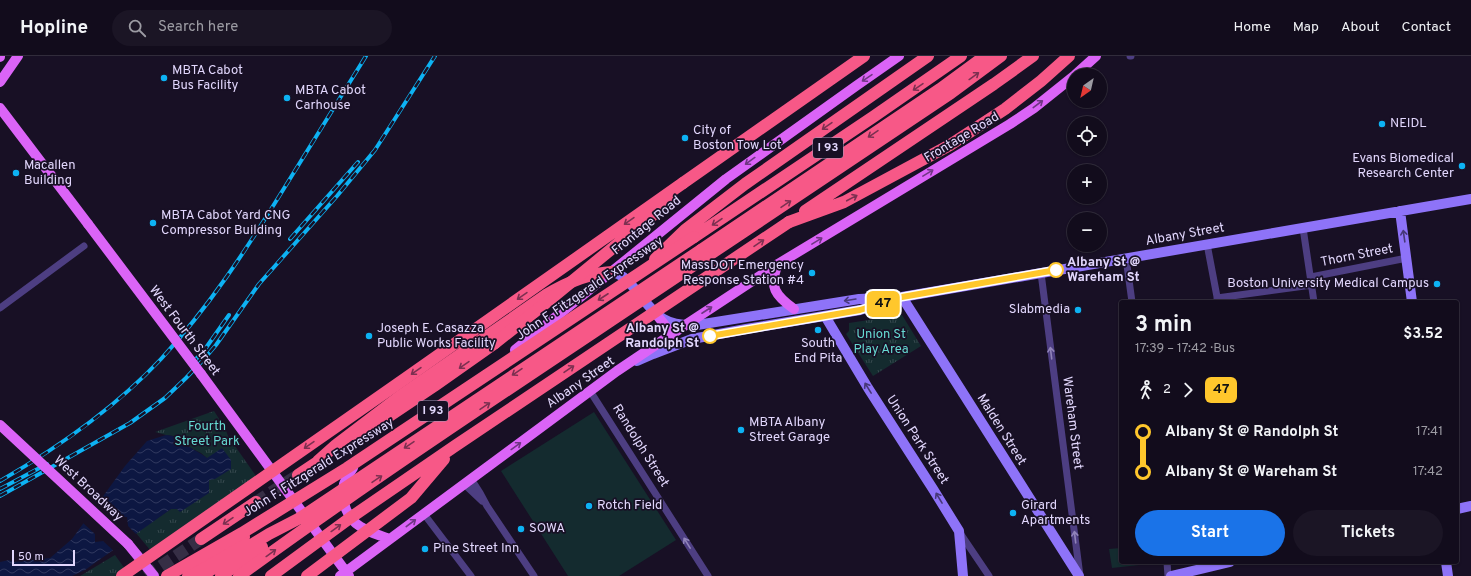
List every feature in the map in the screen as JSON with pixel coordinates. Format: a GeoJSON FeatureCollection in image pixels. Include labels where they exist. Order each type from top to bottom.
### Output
{"type":"FeatureCollection","features":[{"type":"Feature","properties":{"kind":"highway"},"geometry":{"type":"LineString","coordinates":[[122,576],[864,56]]}},
{"type":"Feature","properties":{"kind":"highway"},"geometry":{"type":"LineString","coordinates":[[689,234],[745,184],[928,56]]}},
{"type":"Feature","properties":{"kind":"highway","name":"John F. Fitzgerald Expressway"},"geometry":{"type":"LineString","coordinates":[[167,576],[296,503],[642,272],[689,234],[873,117],[961,56]]}},
{"type":"Feature","properties":{"kind":"highway"},"geometry":{"type":"LineString","coordinates":[[239,576],[940,89],[985,56]]}},
{"type":"Feature","properties":{"kind":"highway"},"geometry":{"type":"LineString","coordinates":[[221,576],[273,540],[300,518],[951,93],[1001,56]]}},
{"type":"Feature","properties":{"kind":"highway"},"geometry":{"type":"LineString","coordinates":[[271,576],[338,527],[455,446],[988,88],[1033,56]]}},
{"type":"Feature","properties":{"kind":"highway"},"geometry":{"type":"LineString","coordinates":[[789,222],[844,202],[950,145],[979,127],[1017,100],[1069,56]]}},
{"type":"Feature","properties":{"kind":"highway"},"geometry":{"type":"LineString","coordinates":[[318,461],[346,446],[495,343],[659,210],[684,182]]}},
{"type":"Feature","properties":{"kind":"highway"},"geometry":{"type":"LineString","coordinates":[[298,475],[399,397],[546,295],[568,283],[595,274],[612,272]]}},
{"type":"Feature","properties":{"kind":"highway"},"geometry":{"type":"LineString","coordinates":[[307,576],[411,498],[455,446]]}},
{"type":"Feature","properties":{"kind":"highway"},"geometry":{"type":"LineString","coordinates":[[201,539],[256,502]]}},
{"type":"Feature","properties":{"kind":"highway"},"geometry":{"type":"LineString","coordinates":[[201,576],[269,534],[300,518]]}},
{"type":"Feature","properties":{"kind":"highway"},"geometry":{"type":"LineString","coordinates":[[188,576],[245,537]]}},
{"type":"Feature","properties":{"kind":"main road"},"geometry":{"type":"LineString","coordinates":[[0,82],[18,56]]}},
{"type":"Feature","properties":{"kind":"main road","name":"Frontage Road"},"geometry":{"type":"LineString","coordinates":[[174,576],[212,557],[245,537],[448,405],[732,174],[899,56]]}},
{"type":"Feature","properties":{"kind":"main road","name":"Frontage Road"},"geometry":{"type":"LineString","coordinates":[[1082,68],[1096,56]]}},
{"type":"Feature","properties":{"kind":"main road","name":"Frontage Road"},"geometry":{"type":"LineString","coordinates":[[617,371],[778,264],[997,132],[1034,108],[1067,81]]}},
{"type":"Feature","properties":{"kind":"main road","name":"West Fourth Street"},"geometry":{"type":"LineString","coordinates":[[0,108],[296,503],[345,574]]}},
{"type":"Feature","properties":{"kind":"main road","name":"Albany Street"},"geometry":{"type":"LineString","coordinates":[[345,574],[389,539],[617,371],[653,354],[692,339],[860,310],[902,297],[1471,199]]}},
{"type":"Feature","properties":{"kind":"main road"},"geometry":{"type":"LineString","coordinates":[[1400,211],[1412,300]]}},
{"type":"Feature","properties":{"kind":"main road"},"geometry":{"type":"LineString","coordinates":[[778,264],[774,275],[775,290],[780,298],[794,309]]}},
{"type":"Feature","properties":{"kind":"main road","name":"Albany Street"},"geometry":{"type":"LineString","coordinates":[[612,272],[618,273],[628,281],[656,314],[666,321],[684,326],[703,325],[871,297],[902,297]]}},
{"type":"Feature","properties":{"kind":"main road","name":"Malden Street"},"geometry":{"type":"LineString","coordinates":[[902,297],[1079,576]]}},
{"type":"Feature","properties":{"kind":"main road"},"geometry":{"type":"LineString","coordinates":[[656,314],[672,334]]}},
{"type":"Feature","properties":{"kind":"main road","name":"Union Park Street"},"geometry":{"type":"LineString","coordinates":[[825,316],[868,388],[959,531]]}},
{"type":"Feature","properties":{"kind":"main road","name":"West Broadway"},"geometry":{"type":"LineString","coordinates":[[0,425],[128,544],[154,576]]}},
{"type":"Feature","properties":{"kind":"main road"},"geometry":{"type":"LineString","coordinates":[[353,468],[344,486],[344,504],[347,513],[359,527],[389,539]]}},
{"type":"Feature","properties":{"kind":"main road"},"geometry":{"type":"LineString","coordinates":[[1459,509],[1471,506]]}},
{"type":"Feature","properties":{"kind":"main road"},"geometry":{"type":"LineString","coordinates":[[959,531],[964,576]]}},
{"type":"Feature","properties":{"kind":"main road"},"geometry":{"type":"LineString","coordinates":[[1170,576],[1221,564]]}},
{"type":"Feature","properties":{"kind":"main road"},"geometry":{"type":"LineString","coordinates":[[1446,564],[1448,576]]}},
{"type":"Feature","properties":{"kind":"street"},"geometry":{"type":"LineString","coordinates":[[1303,228],[1314,300]]}},
{"type":"Feature","properties":{"kind":"street"},"geometry":{"type":"LineString","coordinates":[[1207,244],[1218,300]]}},
{"type":"Feature","properties":{"kind":"street"},"geometry":{"type":"LineString","coordinates":[[0,308],[84,246]]}},
{"type":"Feature","properties":{"kind":"street"},"geometry":{"type":"LineString","coordinates":[[1126,258],[1132,300]]}},
{"type":"Feature","properties":{"kind":"street","name":"Thorn Street"},"geometry":{"type":"LineString","coordinates":[[1311,277],[1407,258]]}},
{"type":"Feature","properties":{"kind":"street","name":"Wareham Street"},"geometry":{"type":"LineString","coordinates":[[1041,273],[1079,576]]}},
{"type":"Feature","properties":{"kind":"street","name":"Thorn Street"},"geometry":{"type":"LineString","coordinates":[[1218,300],[1312,285]]}},
{"type":"Feature","properties":{"kind":"street","name":"Randolph Street"},"geometry":{"type":"LineString","coordinates":[[590,391],[708,576]]}},
{"type":"Feature","properties":{"kind":"street"},"geometry":{"type":"LineString","coordinates":[[468,481],[487,506],[534,576]]}},
{"type":"Feature","properties":{"kind":"street"},"geometry":{"type":"LineString","coordinates":[[424,514],[471,576]]}},
{"type":"Feature","properties":{"kind":"street","name":"Union Park Street"},"geometry":{"type":"LineString","coordinates":[[959,531],[989,576]]}},
{"type":"Feature","properties":{"kind":"street"},"geometry":{"type":"LineString","coordinates":[[1167,564],[1170,576]]}},
{"type":"Feature","properties":{"kind":"green space","name":"Union St Play Area"},"geometry":{"type":"Polygon","coordinates":[[[902,315],[921,346],[873,376],[846,334],[849,331],[849,323],[902,315]]]}},
{"type":"Feature","properties":{"kind":"green space","name":"Fourth Street Park"},"geometry":{"type":"Polygon","coordinates":[[[214,411],[225,428],[228,436],[256,476],[151,551],[136,533],[171,509],[177,509],[207,458],[174,436],[155,432],[214,411]]]}},
{"type":"Feature","properties":{"kind":"green space","name":"Rotch Field"},"geometry":{"type":"Polygon","coordinates":[[[594,412],[676,540],[619,576],[568,576],[501,471],[594,412]]]}},
{"type":"Feature","properties":{"kind":"green space"},"geometry":{"type":"Polygon","coordinates":[[[1119,548],[1119,564],[1148,564],[1112,568],[1109,549],[1119,548]]]}},
{"type":"Feature","properties":{"kind":"green space"},"geometry":{"type":"Polygon","coordinates":[[[115,555],[130,576],[80,576],[115,555]]]}},
{"type":"Feature","properties":{"kind":"water"},"geometry":{"type":"Polygon","coordinates":[[[166,435],[176,437],[207,458],[222,448],[231,460],[231,469],[215,479],[209,480],[209,493],[180,512],[177,509],[171,509],[85,570],[72,576],[0,576],[0,562],[9,560],[14,562],[50,558],[72,539],[125,466],[147,441],[166,435]]]}},
{"type":"Feature","properties":{"kind":"pier"},"geometry":{"type":"Polygon","coordinates":[[[99,498],[119,517],[127,517],[128,526],[137,535],[114,551],[103,541],[95,542],[95,534],[82,522],[99,498]]]}},
{"type":"Feature","properties":{"kind":"tunnel"},"geometry":{"type":"LineString","coordinates":[[256,502],[298,475]]}},
{"type":"Feature","properties":{"kind":"tunnel"},"geometry":{"type":"LineString","coordinates":[[146,576],[201,539]]}},
{"type":"Feature","properties":{"kind":"railway"},"geometry":{"type":"LineString","coordinates":[[0,481],[43,455],[105,411],[143,377],[179,339],[241,256],[366,56]]}},
{"type":"Feature","properties":{"kind":"railway"},"geometry":{"type":"LineString","coordinates":[[0,496],[130,423],[165,398],[186,378],[216,345],[259,284],[337,196],[375,150],[435,56]]}},
{"type":"Feature","properties":{"kind":"railway"},"geometry":{"type":"LineString","coordinates":[[290,239],[358,162]]}},
{"type":"Feature","properties":{"kind":"railway"},"geometry":{"type":"LineString","coordinates":[[191,364],[203,352],[229,315]]}},
{"type":"Feature","properties":{"kind":"railway"},"geometry":{"type":"LineString","coordinates":[[0,489],[47,464]]}},
{"type":"Feature","properties":{"kind":"bus line","name":"47"},"geometry":{"type":"LineString","coordinates":[[710,336],[860,310],[902,297],[1056,270]]}},
{"type":"Feature","properties":{"kind":"place","name":"MBTA Cabot Bus Facility"},"geometry":{"type":"Point","coordinates":[164,78]}},
{"type":"Feature","properties":{"kind":"place","name":"MBTA Cabot Carhouse"},"geometry":{"type":"Point","coordinates":[287,98]}},
{"type":"Feature","properties":{"kind":"place","name":"NEIDL"},"geometry":{"type":"Point","coordinates":[1382,124]}},
{"type":"Feature","properties":{"kind":"place","name":"City of Boston Tow Lot"},"geometry":{"type":"Point","coordinates":[685,138]}},
{"type":"Feature","properties":{"kind":"place","name":"Evans Biomedical Research Center"},"geometry":{"type":"Point","coordinates":[1462,166]}},
{"type":"Feature","properties":{"kind":"place","name":"Macallen Building"},"geometry":{"type":"Point","coordinates":[16,173]}},
{"type":"Feature","properties":{"kind":"place","name":"MBTA Cabot Yard CNG Compressor Building"},"geometry":{"type":"Point","coordinates":[153,223]}},
{"type":"Feature","properties":{"kind":"place","name":"Albany St @ Wareham St"},"geometry":{"type":"Point","coordinates":[1056,270]}},
{"type":"Feature","properties":{"kind":"place","name":"MassDOT Emergency Response Station #4"},"geometry":{"type":"Point","coordinates":[812,273]}},
{"type":"Feature","properties":{"kind":"place","name":"Boston University Medical Campus"},"geometry":{"type":"Point","coordinates":[1437,284]}},
{"type":"Feature","properties":{"kind":"place","name":"Slabmedia"},"geometry":{"type":"Point","coordinates":[1078,310]}},
{"type":"Feature","properties":{"kind":"place","name":"South End Pita"},"geometry":{"type":"Point","coordinates":[818,330]}},
{"type":"Feature","properties":{"kind":"place","name":"Joseph E. Casazza Public Works Facility"},"geometry":{"type":"Point","coordinates":[369,336]}},
{"type":"Feature","properties":{"kind":"place","name":"Albany St @ Randolph St"},"geometry":{"type":"Point","coordinates":[710,336]}},
{"type":"Feature","properties":{"kind":"place","name":"MBTA Albany Street Garage"},"geometry":{"type":"Point","coordinates":[741,430]}},
{"type":"Feature","properties":{"kind":"place","name":"Rotch Field"},"geometry":{"type":"Point","coordinates":[589,506]}},
{"type":"Feature","properties":{"kind":"place","name":"Girard Apartments"},"geometry":{"type":"Point","coordinates":[1013,513]}},
{"type":"Feature","properties":{"kind":"place","name":"SOWA"},"geometry":{"type":"Point","coordinates":[521,529]}},
{"type":"Feature","properties":{"kind":"place","name":"Pine Street Inn"},"geometry":{"type":"Point","coordinates":[425,549]}}]}
